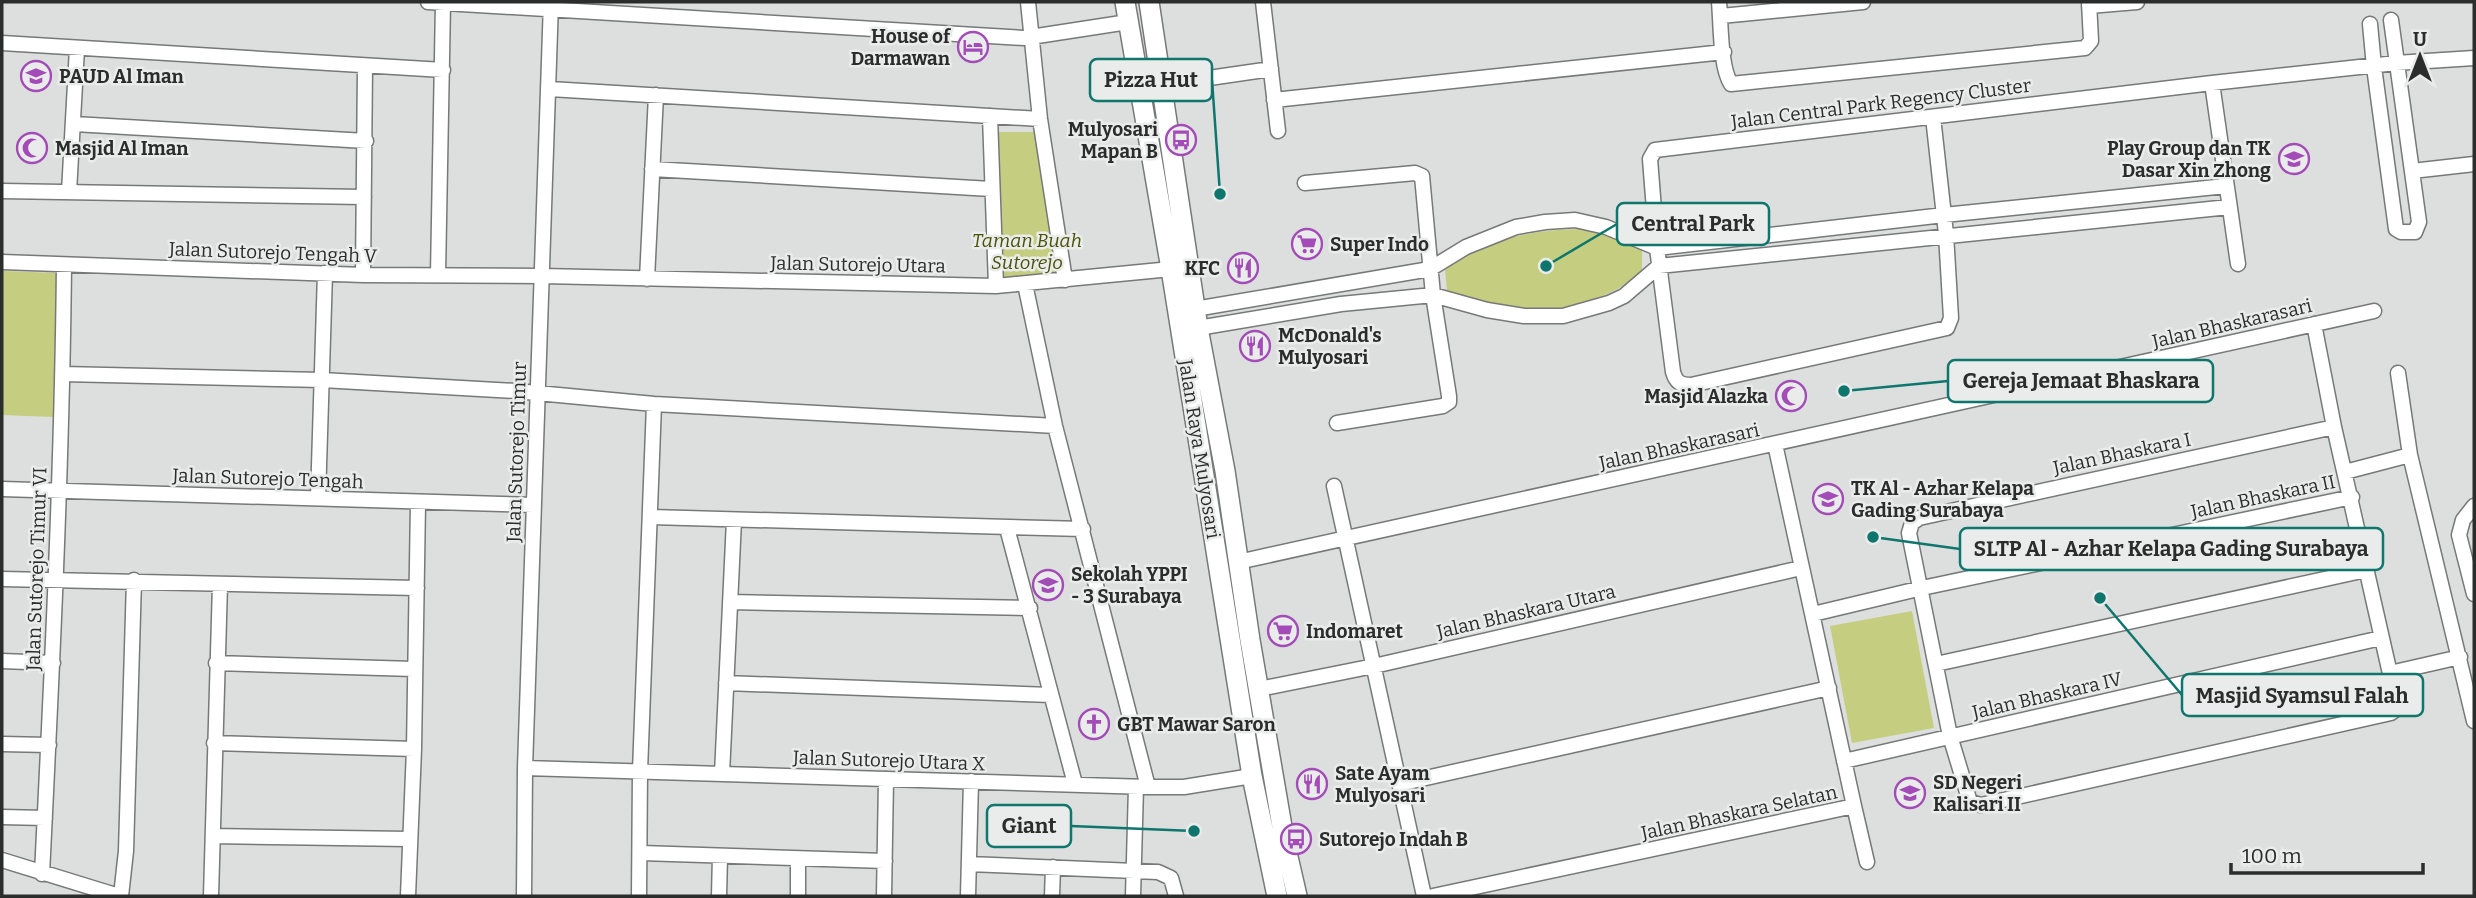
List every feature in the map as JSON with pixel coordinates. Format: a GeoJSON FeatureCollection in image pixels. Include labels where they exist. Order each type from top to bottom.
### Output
{"type":"FeatureCollection","features":[{"type":"Feature","properties":{"kind":"main road","name":"Jalan Raya Mulyosari"},"geometry":{"type":"LineString","coordinates":[[1125,2],[1240,642],[1259,689],[1285,844],[1297,896]]}},
{"type":"Feature","properties":{"kind":"main road","name":"Jalan Raya Mulyosari"},"geometry":{"type":"LineString","coordinates":[[1149,2],[1196,318],[1238,562],[1240,642],[1252,776],[1278,896]]}},
{"type":"Feature","properties":{"kind":"main road"},"geometry":{"type":"LineString","coordinates":[[1134,53],[1156,48]]}},
{"type":"Feature","properties":{"kind":"street"},"geometry":{"type":"LineString","coordinates":[[438,275],[443,70],[435,2],[551,6],[1032,38],[1128,22]]}},
{"type":"Feature","properties":{"kind":"street"},"geometry":{"type":"LineString","coordinates":[[1028,2],[1040,119],[1065,280]]}},
{"type":"Feature","properties":{"kind":"street"},"geometry":{"type":"LineString","coordinates":[[1264,2],[1278,131]]}},
{"type":"Feature","properties":{"kind":"street"},"geometry":{"type":"LineString","coordinates":[[1863,2],[1720,9],[1728,79],[1732,84],[2085,48],[2091,41],[2089,4],[2137,2]]}},
{"type":"Feature","properties":{"kind":"street","name":"Jalan Sutorejo Timur"},"geometry":{"type":"LineString","coordinates":[[524,896],[525,768],[551,6]]}},
{"type":"Feature","properties":{"kind":"street"},"geometry":{"type":"LineString","coordinates":[[2370,24],[2396,229],[2400,232],[2415,232],[2419,225],[2391,20]]}},
{"type":"Feature","properties":{"kind":"street"},"geometry":{"type":"LineString","coordinates":[[2,43],[443,70]]}},
{"type":"Feature","properties":{"kind":"street"},"geometry":{"type":"LineString","coordinates":[[69,192],[78,48]]}},
{"type":"Feature","properties":{"kind":"street"},"geometry":{"type":"LineString","coordinates":[[1274,100],[1724,52]]}},
{"type":"Feature","properties":{"kind":"street","name":"Jalan Central Park Regency Cluster"},"geometry":{"type":"LineString","coordinates":[[1946,234],[1951,318],[1946,329],[1691,384],[1679,383],[1672,372],[1657,248],[1650,159],[1655,150],[2212,83],[2396,63],[2474,58]]}},
{"type":"Feature","properties":{"kind":"street"},"geometry":{"type":"LineString","coordinates":[[363,275],[365,66]]}},
{"type":"Feature","properties":{"kind":"street"},"geometry":{"type":"LineString","coordinates":[[1161,85],[1271,69]]}},
{"type":"Feature","properties":{"kind":"street"},"geometry":{"type":"LineString","coordinates":[[2212,83],[2238,264]]}},
{"type":"Feature","properties":{"kind":"street"},"geometry":{"type":"LineString","coordinates":[[550,89],[1040,119]]}},
{"type":"Feature","properties":{"kind":"street"},"geometry":{"type":"LineString","coordinates":[[648,279],[656,95]]}},
{"type":"Feature","properties":{"kind":"street"},"geometry":{"type":"LineString","coordinates":[[990,116],[996,286]]}},
{"type":"Feature","properties":{"kind":"street"},"geometry":{"type":"LineString","coordinates":[[1933,117],[1946,234]]}},
{"type":"Feature","properties":{"kind":"street"},"geometry":{"type":"LineString","coordinates":[[74,124],[366,141]]}},
{"type":"Feature","properties":{"kind":"street"},"geometry":{"type":"LineString","coordinates":[[2412,171],[2474,164]]}},
{"type":"Feature","properties":{"kind":"street"},"geometry":{"type":"LineString","coordinates":[[652,169],[991,189]]}},
{"type":"Feature","properties":{"kind":"street"},"geometry":{"type":"LineString","coordinates":[[1305,183],[1420,174],[1433,295],[1450,396],[1448,404],[1338,424]]}},
{"type":"Feature","properties":{"kind":"street"},"geometry":{"type":"LineString","coordinates":[[1196,318],[1338,284],[1430,269],[1466,247],[1516,227],[1545,222],[1575,220],[1606,227],[1657,248],[2227,186]]}},
{"type":"Feature","properties":{"kind":"street"},"geometry":{"type":"LineString","coordinates":[[2,191],[364,197]]}},
{"type":"Feature","properties":{"kind":"street"},"geometry":{"type":"LineString","coordinates":[[1196,318],[1433,295],[1487,310],[1524,316],[1563,316],[1624,296],[1659,266],[1946,234],[2230,207]]}},
{"type":"Feature","properties":{"kind":"street","name":"Jalan Sutorejo Tengah V"},"geometry":{"type":"LineString","coordinates":[[2,262],[363,275],[543,276]]}},
{"type":"Feature","properties":{"kind":"street","name":"Jalan Sutorejo Timur VI"},"geometry":{"type":"LineString","coordinates":[[42,874],[53,663],[64,265]]}},
{"type":"Feature","properties":{"kind":"street","name":"Jalan Sutorejo Utara"},"geometry":{"type":"LineString","coordinates":[[543,276],[996,286],[1171,269]]}},
{"type":"Feature","properties":{"kind":"street"},"geometry":{"type":"LineString","coordinates":[[318,498],[325,273]]}},
{"type":"Feature","properties":{"kind":"street"},"geometry":{"type":"LineString","coordinates":[[1025,284],[1055,426],[1083,530],[1142,787],[1133,870],[1133,896]]}},
{"type":"Feature","properties":{"kind":"street"},"geometry":{"type":"LineString","coordinates":[[1338,284],[1341,304]]}},
{"type":"Feature","properties":{"kind":"street","name":"Jalan Bhaskarasari"},"geometry":{"type":"LineString","coordinates":[[1238,562],[2374,312]]}},
{"type":"Feature","properties":{"kind":"street"},"geometry":{"type":"LineString","coordinates":[[2314,324],[2334,427],[2390,673],[2460,657]]}},
{"type":"Feature","properties":{"kind":"street"},"geometry":{"type":"LineString","coordinates":[[2398,373],[2410,455],[2474,721]]}},
{"type":"Feature","properties":{"kind":"street"},"geometry":{"type":"LineString","coordinates":[[63,374],[321,380],[654,404],[1055,426]]}},
{"type":"Feature","properties":{"kind":"street"},"geometry":{"type":"LineString","coordinates":[[639,896],[640,771],[654,404]]}},
{"type":"Feature","properties":{"kind":"street","name":"Jalan Bhaskara I"},"geometry":{"type":"LineString","coordinates":[[2334,427],[1919,518],[1912,523],[1909,530],[1950,737],[1968,800],[1981,805],[2391,713],[2397,705],[2390,673]]}},
{"type":"Feature","properties":{"kind":"street","name":"Jalan Bhaskara Selatan"},"geometry":{"type":"LineString","coordinates":[[1433,896],[1854,806],[1775,444]]}},
{"type":"Feature","properties":{"kind":"street"},"geometry":{"type":"LineString","coordinates":[[2345,472],[2410,455]]}},
{"type":"Feature","properties":{"kind":"street"},"geometry":{"type":"LineString","coordinates":[[1334,486],[1424,896]]}},
{"type":"Feature","properties":{"kind":"street","name":"Jalan Sutorejo Tengah"},"geometry":{"type":"LineString","coordinates":[[2,489],[534,505]]}},
{"type":"Feature","properties":{"kind":"street","name":"Jalan Bhaskara II"},"geometry":{"type":"LineString","coordinates":[[1814,614],[1922,588],[2352,497]]}},
{"type":"Feature","properties":{"kind":"street"},"geometry":{"type":"LineString","coordinates":[[408,896],[414,749],[418,503]]}},
{"type":"Feature","properties":{"kind":"street"},"geometry":{"type":"LineString","coordinates":[[2474,506],[2463,520],[2459,535],[2474,594]]}},
{"type":"Feature","properties":{"kind":"street"},"geometry":{"type":"LineString","coordinates":[[651,517],[1083,530]]}},
{"type":"Feature","properties":{"kind":"street"},"geometry":{"type":"LineString","coordinates":[[722,774],[734,520]]}},
{"type":"Feature","properties":{"kind":"street"},"geometry":{"type":"LineString","coordinates":[[1007,528],[1075,784]]}},
{"type":"Feature","properties":{"kind":"street","name":"Jalan Bhaskara Utara"},"geometry":{"type":"LineString","coordinates":[[1259,689],[1374,666],[1801,568]]}},
{"type":"Feature","properties":{"kind":"street"},"geometry":{"type":"LineString","coordinates":[[1936,664],[2366,570]]}},
{"type":"Feature","properties":{"kind":"street"},"geometry":{"type":"LineString","coordinates":[[2,579],[56,578],[417,588]]}},
{"type":"Feature","properties":{"kind":"street"},"geometry":{"type":"LineString","coordinates":[[2,860],[120,896],[126,852],[134,580]]}},
{"type":"Feature","properties":{"kind":"street"},"geometry":{"type":"LineString","coordinates":[[211,896],[220,584]]}},
{"type":"Feature","properties":{"kind":"street"},"geometry":{"type":"LineString","coordinates":[[730,602],[1030,608]]}},
{"type":"Feature","properties":{"kind":"street","name":"Jalan Bhaskara IV"},"geometry":{"type":"LineString","coordinates":[[1844,761],[2381,638]]}},
{"type":"Feature","properties":{"kind":"street"},"geometry":{"type":"LineString","coordinates":[[2,661],[53,663]]}},
{"type":"Feature","properties":{"kind":"street"},"geometry":{"type":"LineString","coordinates":[[216,663],[414,669]]}},
{"type":"Feature","properties":{"kind":"street"},"geometry":{"type":"LineString","coordinates":[[726,682],[1051,695]]}},
{"type":"Feature","properties":{"kind":"street"},"geometry":{"type":"LineString","coordinates":[[1399,784],[1829,688]]}},
{"type":"Feature","properties":{"kind":"street"},"geometry":{"type":"LineString","coordinates":[[214,743],[414,749]]}},
{"type":"Feature","properties":{"kind":"street"},"geometry":{"type":"LineString","coordinates":[[2,744],[49,745]]}},
{"type":"Feature","properties":{"kind":"street","name":"Jalan Sutorejo Utara X"},"geometry":{"type":"LineString","coordinates":[[525,768],[1142,787],[1184,787],[1252,776]]}},
{"type":"Feature","properties":{"kind":"street"},"geometry":{"type":"LineString","coordinates":[[884,896],[886,779]]}},
{"type":"Feature","properties":{"kind":"street"},"geometry":{"type":"LineString","coordinates":[[968,896],[971,781]]}},
{"type":"Feature","properties":{"kind":"street"},"geometry":{"type":"LineString","coordinates":[[1854,806],[1867,862]]}},
{"type":"Feature","properties":{"kind":"street"},"geometry":{"type":"LineString","coordinates":[[2,817],[45,818]]}},
{"type":"Feature","properties":{"kind":"street"},"geometry":{"type":"LineString","coordinates":[[214,836],[409,839]]}},
{"type":"Feature","properties":{"kind":"street"},"geometry":{"type":"LineString","coordinates":[[641,853],[885,862]]}},
{"type":"Feature","properties":{"kind":"street"},"geometry":{"type":"LineString","coordinates":[[719,896],[720,856]]}},
{"type":"Feature","properties":{"kind":"street"},"geometry":{"type":"LineString","coordinates":[[798,859],[798,896]]}},
{"type":"Feature","properties":{"kind":"street"},"geometry":{"type":"LineString","coordinates":[[969,864],[1133,870],[1167,875],[1173,880],[1176,896]]}},
{"type":"Feature","properties":{"kind":"street"},"geometry":{"type":"LineString","coordinates":[[1052,896],[1053,867]]}},
{"type":"Feature","properties":{"kind":"green space","name":"Taman Buah Sutorejo"},"geometry":{"type":"Polygon","coordinates":[[[998,132],[1038,132],[1059,276],[999,283],[998,132]]]}},
{"type":"Feature","properties":{"kind":"green space"},"geometry":{"type":"Polygon","coordinates":[[[1579,229],[1611,237],[1642,250],[1642,273],[1596,299],[1547,309],[1497,306],[1447,291],[1445,270],[1475,251],[1526,234],[1579,229]]]}},
{"type":"Feature","properties":{"kind":"green space"},"geometry":{"type":"Polygon","coordinates":[[[2,271],[58,273],[53,417],[2,415],[2,271]]]}},
{"type":"Feature","properties":{"kind":"green space"},"geometry":{"type":"Polygon","coordinates":[[[1912,611],[1934,728],[1852,743],[1830,626],[1912,611]]]}},
{"type":"Feature","properties":{"kind":"place","name":"House of Darmawan"},"geometry":{"type":"Point","coordinates":[973,47]}},
{"type":"Feature","properties":{"kind":"place","name":"PAUD Al Iman"},"geometry":{"type":"Point","coordinates":[36,76]}},
{"type":"Feature","properties":{"kind":"place","name":"Mulyosari Mapan B"},"geometry":{"type":"Point","coordinates":[1181,140]}},
{"type":"Feature","properties":{"kind":"place","name":"Masjid Al Iman"},"geometry":{"type":"Point","coordinates":[32,148]}},
{"type":"Feature","properties":{"kind":"place","name":"Play Group dan TK Dasar Xin Zhong"},"geometry":{"type":"Point","coordinates":[2294,159]}},
{"type":"Feature","properties":{"kind":"place","name":"Pizza Hut"},"geometry":{"type":"Point","coordinates":[1220,194]}},
{"type":"Feature","properties":{"kind":"place","name":"Super Indo"},"geometry":{"type":"Point","coordinates":[1307,244]}},
{"type":"Feature","properties":{"kind":"place","name":"Central Park"},"geometry":{"type":"Point","coordinates":[1546,266]}},
{"type":"Feature","properties":{"kind":"place","name":"KFC"},"geometry":{"type":"Point","coordinates":[1243,268]}},
{"type":"Feature","properties":{"kind":"place","name":"McDonald's Mulyosari"},"geometry":{"type":"Point","coordinates":[1255,346]}},
{"type":"Feature","properties":{"kind":"place","name":"Gereja Jemaat Bhaskara"},"geometry":{"type":"Point","coordinates":[1844,391]}},
{"type":"Feature","properties":{"kind":"place","name":"Masjid Alazka"},"geometry":{"type":"Point","coordinates":[1791,396]}},
{"type":"Feature","properties":{"kind":"place","name":"TK Al - Azhar Kelapa Gading Surabaya"},"geometry":{"type":"Point","coordinates":[1828,499]}},
{"type":"Feature","properties":{"kind":"place","name":"SLTP Al - Azhar Kelapa Gading Surabaya"},"geometry":{"type":"Point","coordinates":[1873,537]}},
{"type":"Feature","properties":{"kind":"place","name":"Sekolah YPPI - 3 Surabaya"},"geometry":{"type":"Point","coordinates":[1048,585]}},
{"type":"Feature","properties":{"kind":"place","name":"Masjid Syamsul Falah"},"geometry":{"type":"Point","coordinates":[2100,598]}},
{"type":"Feature","properties":{"kind":"place","name":"Indomaret"},"geometry":{"type":"Point","coordinates":[1283,631]}},
{"type":"Feature","properties":{"kind":"place","name":"GBT Mawar Saron"},"geometry":{"type":"Point","coordinates":[1094,724]}},
{"type":"Feature","properties":{"kind":"place","name":"Sate Ayam Mulyosari"},"geometry":{"type":"Point","coordinates":[1312,784]}},
{"type":"Feature","properties":{"kind":"place","name":"SD Negeri Kalisari II"},"geometry":{"type":"Point","coordinates":[1910,793]}},
{"type":"Feature","properties":{"kind":"place","name":"Giant"},"geometry":{"type":"Point","coordinates":[1194,831]}},
{"type":"Feature","properties":{"kind":"place","name":"Sutorejo Indah B"},"geometry":{"type":"Point","coordinates":[1296,839]}}]}
